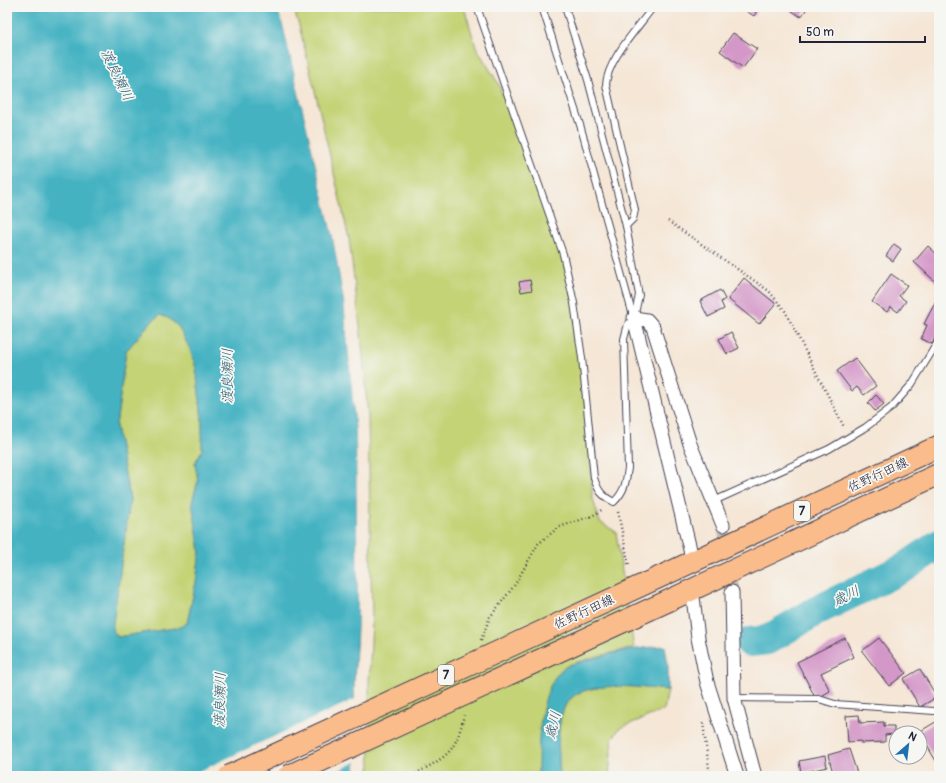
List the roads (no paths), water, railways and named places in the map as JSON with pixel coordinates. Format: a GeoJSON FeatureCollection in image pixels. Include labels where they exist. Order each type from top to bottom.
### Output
{"type":"FeatureCollection","features":[{"type":"Feature","properties":{"kind":"main road","name":"佐野行田線"},"geometry":{"type":"LineString","coordinates":[[229,776],[693,562],[939,446]]}},
{"type":"Feature","properties":{"kind":"main road","name":"佐野行田線"},"geometry":{"type":"LineString","coordinates":[[288,776],[939,474]]}},
{"type":"Feature","properties":{"kind":"street"},"geometry":{"type":"LineString","coordinates":[[693,562],[634,318],[647,320],[653,327],[690,444],[723,525]]}},
{"type":"Feature","properties":{"kind":"street"},"geometry":{"type":"LineString","coordinates":[[692,589],[698,638],[707,682],[737,776]]}},
{"type":"Feature","properties":{"kind":"street"},"geometry":{"type":"LineString","coordinates":[[732,592],[734,698],[756,776]]}},
{"type":"Feature","properties":{"kind":"lane"},"geometry":{"type":"LineString","coordinates":[[477,7],[563,254],[574,303],[582,358],[594,478],[598,491],[604,497],[614,502],[622,494],[626,485],[628,468],[624,339],[628,324],[634,318],[639,295],[626,226],[588,80],[565,7]]}},
{"type":"Feature","properties":{"kind":"lane"},"geometry":{"type":"LineString","coordinates":[[542,7],[581,128],[634,318]]}},
{"type":"Feature","properties":{"kind":"lane"},"geometry":{"type":"LineString","coordinates":[[626,226],[633,219],[635,210],[606,85],[606,75],[614,61],[653,7]]}},
{"type":"Feature","properties":{"kind":"lane"},"geometry":{"type":"LineString","coordinates":[[714,501],[830,449],[891,408],[912,384],[939,340]]}},
{"type":"Feature","properties":{"kind":"lane"},"geometry":{"type":"LineString","coordinates":[[734,698],[819,699],[835,704],[934,712],[939,710]]}},
{"type":"Feature","properties":{"kind":"water","name":"渡良瀬川"},"geometry":{"type":"Polygon","coordinates":[[[7,7],[277,7],[283,25],[333,238],[344,301],[356,433],[358,618],[354,681],[356,776],[7,776],[7,7]],[[160,315],[150,323],[126,351],[116,426],[130,500],[112,630],[118,637],[180,627],[187,623],[196,582],[200,551],[192,502],[198,481],[195,463],[202,450],[202,419],[196,368],[189,347],[178,326],[168,318],[160,315]]]}},
{"type":"Feature","properties":{"kind":"water"},"geometry":{"type":"Polygon","coordinates":[[[665,646],[668,664],[668,690],[613,686],[585,691],[574,696],[566,704],[560,720],[558,739],[560,776],[538,776],[538,750],[541,718],[544,703],[555,677],[564,668],[572,664],[643,648],[665,646]]]}},
{"type":"Feature","properties":{"kind":"waterway","name":"歳川"},"geometry":{"type":"LineString","coordinates":[[750,642],[767,640],[818,610],[904,568],[939,544]]}},
{"type":"Feature","properties":{"kind":"tunnel"},"geometry":{"type":"LineString","coordinates":[[723,525],[732,592]]}}]}
